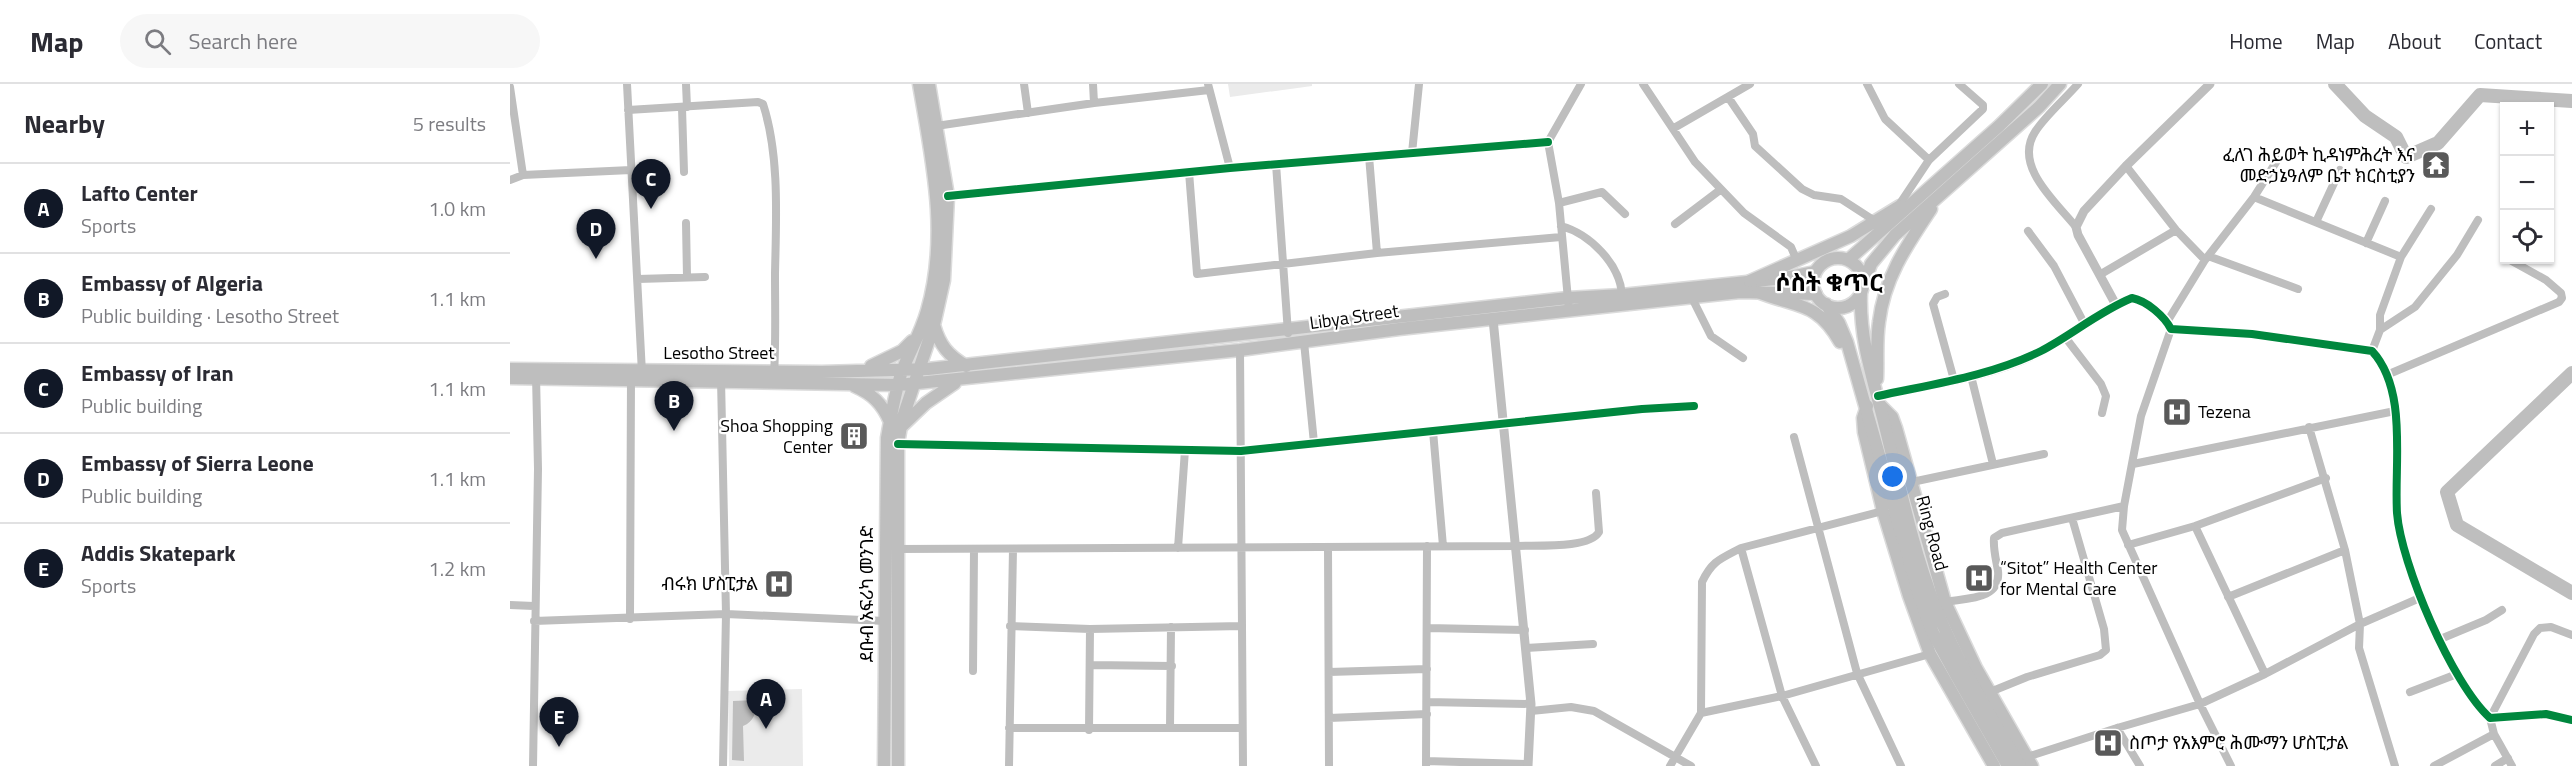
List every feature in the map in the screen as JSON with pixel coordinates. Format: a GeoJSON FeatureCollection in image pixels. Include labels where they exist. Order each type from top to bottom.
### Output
{"type":"FeatureCollection","features":[{"type":"Feature","properties":{"kind":"main road"},"geometry":{"type":"LineString","coordinates":[[895,425],[898,385],[927,312],[934,278],[938,232],[938,199],[919,84]]}},
{"type":"Feature","properties":{"kind":"main road"},"geometry":{"type":"LineString","coordinates":[[895,425],[923,369],[944,280],[948,196],[929,84]]}},
{"type":"Feature","properties":{"kind":"main road"},"geometry":{"type":"LineString","coordinates":[[1848,260],[1999,126],[2042,84]]}},
{"type":"Feature","properties":{"kind":"main road","name":"Ring Road"},"geometry":{"type":"LineString","coordinates":[[2026,763],[1980,699],[1935,606],[1902,491],[1861,326],[1862,290],[1871,264],[1880,251],[2039,107],[2060,84]]}},
{"type":"Feature","properties":{"kind":"main road"},"geometry":{"type":"LineString","coordinates":[[1750,282],[1851,236],[1919,195]]}},
{"type":"Feature","properties":{"kind":"main road"},"geometry":{"type":"LineString","coordinates":[[1940,195],[1900,255],[1890,276],[1879,322],[1878,397],[1892,417],[1945,602],[2026,763]]}},
{"type":"Feature","properties":{"kind":"main road"},"geometry":{"type":"LineString","coordinates":[[1833,258],[1848,260],[1858,268],[1862,290],[1857,299],[1846,307],[1832,307],[1816,294],[1813,287],[1815,273],[1820,266],[1833,258]]}},
{"type":"Feature","properties":{"kind":"main road","name":"Libya Street"},"geometry":{"type":"LineString","coordinates":[[898,385],[959,381],[1112,362],[1240,350],[1493,319],[1622,295],[1815,273]]}},
{"type":"Feature","properties":{"kind":"main road"},"geometry":{"type":"LineString","coordinates":[[1758,292],[1797,303],[1823,316],[1855,367]]}},
{"type":"Feature","properties":{"kind":"main road","name":"Libya Street"},"geometry":{"type":"LineString","coordinates":[[923,369],[1288,330],[1568,304],[1692,298],[1758,292],[1816,294]]}},
{"type":"Feature","properties":{"kind":"main road","name":"Ring Road"},"geometry":{"type":"LineString","coordinates":[[1826,304],[1839,323],[1855,367],[1920,599],[1934,633],[1956,675],[2008,766]]}},
{"type":"Feature","properties":{"kind":"main road"},"geometry":{"type":"LineString","coordinates":[[934,325],[938,338],[948,355],[966,366]]}},
{"type":"Feature","properties":{"kind":"main road"},"geometry":{"type":"LineString","coordinates":[[860,370],[881,363],[902,351],[917,336]]}},
{"type":"Feature","properties":{"kind":"main road","name":"Lesotho Street"},"geometry":{"type":"LineString","coordinates":[[510,369],[536,375]]}},
{"type":"Feature","properties":{"kind":"main road","name":"Lesotho Street"},"geometry":{"type":"LineString","coordinates":[[773,377],[860,370],[923,369]]}},
{"type":"Feature","properties":{"kind":"main road","name":"Lesotho Street"},"geometry":{"type":"LineString","coordinates":[[510,378],[536,375],[721,376],[898,385]]}},
{"type":"Feature","properties":{"kind":"main road"},"geometry":{"type":"LineString","coordinates":[[895,425],[938,393],[959,381]]}},
{"type":"Feature","properties":{"kind":"main road"},"geometry":{"type":"LineString","coordinates":[[846,383],[867,392],[878,400],[895,425]]}},
{"type":"Feature","properties":{"kind":"main road"},"geometry":{"type":"LineString","coordinates":[[1867,406],[1863,418],[1864,432],[1883,511],[1909,596],[1930,654],[1994,766]]}},
{"type":"Feature","properties":{"kind":"main road","name":"ደቡብ አፍሪካ መንገድ"},"geometry":{"type":"LineString","coordinates":[[884,766],[885,621],[898,444],[895,425]]}},
{"type":"Feature","properties":{"kind":"main road","name":"ደቡብ አፍሪካ መንገድ"},"geometry":{"type":"LineString","coordinates":[[895,425],[886,460],[898,766]]}},
{"type":"Feature","properties":{"kind":"street"},"geometry":{"type":"LineString","coordinates":[[627,84],[638,279],[630,619]]}},
{"type":"Feature","properties":{"kind":"street"},"geometry":{"type":"LineString","coordinates":[[684,172],[686,84]]}},
{"type":"Feature","properties":{"kind":"street"},"geometry":{"type":"LineString","coordinates":[[1024,84],[1028,113]]}},
{"type":"Feature","properties":{"kind":"street"},"geometry":{"type":"LineString","coordinates":[[1093,84],[1094,103]]}},
{"type":"Feature","properties":{"kind":"street"},"geometry":{"type":"LineString","coordinates":[[1412,153],[1419,84]]}},
{"type":"Feature","properties":{"kind":"street"},"geometry":{"type":"LineString","coordinates":[[1568,304],[1559,203],[1548,142],[1581,84]]}},
{"type":"Feature","properties":{"kind":"street"},"geometry":{"type":"LineString","coordinates":[[1643,84],[1695,162],[1744,213],[1785,242],[1791,248],[1797,261]]}},
{"type":"Feature","properties":{"kind":"street"},"geometry":{"type":"LineString","coordinates":[[1674,128],[1750,84]]}},
{"type":"Feature","properties":{"kind":"street"},"geometry":{"type":"LineString","coordinates":[[1867,84],[1885,119],[1929,160]]}},
{"type":"Feature","properties":{"kind":"street"},"geometry":{"type":"LineString","coordinates":[[1897,208],[1929,160],[1983,110],[1983,105],[1959,84]]}},
{"type":"Feature","properties":{"kind":"street"},"geometry":{"type":"LineString","coordinates":[[2078,84],[2035,132],[2029,154],[2030,167],[2076,227],[2078,235],[2116,304]]}},
{"type":"Feature","properties":{"kind":"street"},"geometry":{"type":"LineString","coordinates":[[2076,227],[2084,211],[2126,165],[2210,84]]}},
{"type":"Feature","properties":{"kind":"street"},"geometry":{"type":"LineString","coordinates":[[510,87],[523,175]]}},
{"type":"Feature","properties":{"kind":"street"},"geometry":{"type":"LineString","coordinates":[[936,126],[1209,87],[1230,168]]}},
{"type":"Feature","properties":{"kind":"street"},"geometry":{"type":"LineString","coordinates":[[1728,97],[1753,134],[1755,146],[1802,189],[1814,195],[1841,199],[1875,221]]}},
{"type":"Feature","properties":{"kind":"street"},"geometry":{"type":"LineString","coordinates":[[628,110],[758,102],[763,105],[768,120],[776,222],[773,377]]}},
{"type":"Feature","properties":{"kind":"street"},"geometry":{"type":"LineString","coordinates":[[948,196],[1230,168],[1548,142]]}},
{"type":"Feature","properties":{"kind":"street"},"geometry":{"type":"LineString","coordinates":[[1369,156],[1377,253]]}},
{"type":"Feature","properties":{"kind":"street"},"geometry":{"type":"LineString","coordinates":[[2231,766],[2200,704],[2122,530],[2124,506],[2141,416],[2169,326],[2207,258],[2254,197],[2278,159]]}},
{"type":"Feature","properties":{"kind":"street"},"geometry":{"type":"LineString","coordinates":[[1276,164],[1289,344]]}},
{"type":"Feature","properties":{"kind":"street"},"geometry":{"type":"LineString","coordinates":[[2126,165],[2176,230],[2207,258],[2298,289]]}},
{"type":"Feature","properties":{"kind":"street"},"geometry":{"type":"LineString","coordinates":[[510,180],[523,175],[631,170]]}},
{"type":"Feature","properties":{"kind":"street"},"geometry":{"type":"LineString","coordinates":[[2316,222],[2340,170]]}},
{"type":"Feature","properties":{"kind":"street"},"geometry":{"type":"LineString","coordinates":[[1189,172],[1197,274],[1377,253],[1561,237]]}},
{"type":"Feature","properties":{"kind":"street"},"geometry":{"type":"LineString","coordinates":[[1675,224],[1720,190]]}},
{"type":"Feature","properties":{"kind":"street"},"geometry":{"type":"LineString","coordinates":[[1559,203],[1602,192],[1624,214]]}},
{"type":"Feature","properties":{"kind":"street"},"geometry":{"type":"LineString","coordinates":[[2254,197],[2401,257]]}},
{"type":"Feature","properties":{"kind":"street"},"geometry":{"type":"LineString","coordinates":[[2366,243],[2385,201]]}},
{"type":"Feature","properties":{"kind":"street"},"geometry":{"type":"LineString","coordinates":[[2372,351],[2380,330],[2380,315],[2401,257],[2431,210]]}},
{"type":"Feature","properties":{"kind":"street"},"geometry":{"type":"LineString","coordinates":[[2380,330],[2415,307],[2457,255],[2478,220]]}},
{"type":"Feature","properties":{"kind":"street"},"geometry":{"type":"LineString","coordinates":[[686,223],[687,277]]}},
{"type":"Feature","properties":{"kind":"street"},"geometry":{"type":"LineString","coordinates":[[1560,226],[1573,230],[1603,254],[1621,281],[1622,295]]}},
{"type":"Feature","properties":{"kind":"street"},"geometry":{"type":"LineString","coordinates":[[2101,274],[2176,230]]}},
{"type":"Feature","properties":{"kind":"street"},"geometry":{"type":"LineString","coordinates":[[2028,231],[2054,266],[2084,323]]}},
{"type":"Feature","properties":{"kind":"street"},"geometry":{"type":"LineString","coordinates":[[2389,374],[2559,303],[2562,298],[2561,293],[2546,280],[2517,264]]}},
{"type":"Feature","properties":{"kind":"street"},"geometry":{"type":"LineString","coordinates":[[638,279],[705,277]]}},
{"type":"Feature","properties":{"kind":"street"},"geometry":{"type":"LineString","coordinates":[[1945,294],[1937,297],[1933,304],[1954,380]]}},
{"type":"Feature","properties":{"kind":"street"},"geometry":{"type":"LineString","coordinates":[[1692,298],[1711,336],[1743,358]]}},
{"type":"Feature","properties":{"kind":"street"},"geometry":{"type":"LineString","coordinates":[[1878,397],[1971,376],[2007,365],[2042,351],[2116,304],[2132,298],[2139,300],[2169,326],[2252,334],[2372,351],[2389,374],[2395,411],[2397,515],[2406,554],[2438,640],[2470,695],[2490,718],[2494,734],[2510,762],[2495,766]]}},
{"type":"Feature","properties":{"kind":"street"},"geometry":{"type":"LineString","coordinates":[[1427,546],[1426,764],[1528,765],[1531,707],[1525,630],[1493,319]]}},
{"type":"Feature","properties":{"kind":"street"},"geometry":{"type":"LineString","coordinates":[[2065,337],[2101,384],[2106,396],[2102,413]]}},
{"type":"Feature","properties":{"kind":"street"},"geometry":{"type":"LineString","coordinates":[[1304,342],[1314,443]]}},
{"type":"Feature","properties":{"kind":"street"},"geometry":{"type":"LineString","coordinates":[[1240,350],[1243,766]]}},
{"type":"Feature","properties":{"kind":"street"},"geometry":{"type":"LineString","coordinates":[[533,766],[538,469],[536,375]]}},
{"type":"Feature","properties":{"kind":"street"},"geometry":{"type":"LineString","coordinates":[[721,376],[726,614],[723,766]]}},
{"type":"Feature","properties":{"kind":"street"},"geometry":{"type":"LineString","coordinates":[[1971,376],[1993,464]]}},
{"type":"Feature","properties":{"kind":"street"},"geometry":{"type":"LineString","coordinates":[[898,444],[1241,451],[1694,406]]}},
{"type":"Feature","properties":{"kind":"street"},"geometry":{"type":"LineString","coordinates":[[2133,464],[2395,411]]}},
{"type":"Feature","properties":{"kind":"street"},"geometry":{"type":"LineString","coordinates":[[2309,427],[2326,478],[2345,550],[2360,624],[2359,648],[2395,766]]}},
{"type":"Feature","properties":{"kind":"street"},"geometry":{"type":"LineString","coordinates":[[1433,431],[1443,546]]}},
{"type":"Feature","properties":{"kind":"street"},"geometry":{"type":"LineString","coordinates":[[1794,437],[1857,673],[1901,766]]}},
{"type":"Feature","properties":{"kind":"street"},"geometry":{"type":"LineString","coordinates":[[1178,548],[1185,450]]}},
{"type":"Feature","properties":{"kind":"street"},"geometry":{"type":"LineString","coordinates":[[1912,482],[2044,454]]}},
{"type":"Feature","properties":{"kind":"street"},"geometry":{"type":"LineString","coordinates":[[2128,545],[2195,526],[2326,478]]}},
{"type":"Feature","properties":{"kind":"street"},"geometry":{"type":"LineString","coordinates":[[891,549],[1517,546],[1590,541],[1599,532],[1596,493]]}},
{"type":"Feature","properties":{"kind":"street"},"geometry":{"type":"LineString","coordinates":[[1945,602],[1986,595],[1994,590],[1998,583],[1998,573],[1993,547],[1994,538],[2018,529],[2124,506]]}},
{"type":"Feature","properties":{"kind":"street"},"geometry":{"type":"LineString","coordinates":[[1670,766],[1701,713],[1702,582],[1709,568],[1719,558],[1740,548],[1883,511]]}},
{"type":"Feature","properties":{"kind":"street"},"geometry":{"type":"LineString","coordinates":[[1990,692],[2027,676],[2100,655],[2106,650],[2104,629],[2072,518]]}},
{"type":"Feature","properties":{"kind":"street"},"geometry":{"type":"LineString","coordinates":[[2195,526],[2265,674]]}},
{"type":"Feature","properties":{"kind":"street"},"geometry":{"type":"LineString","coordinates":[[1328,547],[1329,766]]}},
{"type":"Feature","properties":{"kind":"street"},"geometry":{"type":"LineString","coordinates":[[1740,548],[1782,696],[1816,766]]}},
{"type":"Feature","properties":{"kind":"street"},"geometry":{"type":"LineString","coordinates":[[973,671],[974,549]]}},
{"type":"Feature","properties":{"kind":"street"},"geometry":{"type":"LineString","coordinates":[[1009,766],[1012,549]]}},
{"type":"Feature","properties":{"kind":"street"},"geometry":{"type":"LineString","coordinates":[[2228,597],[2345,550]]}},
{"type":"Feature","properties":{"kind":"street"},"geometry":{"type":"LineString","coordinates":[[2026,763],[2117,728],[2200,704],[2265,674],[2360,624],[2422,597]]}},
{"type":"Feature","properties":{"kind":"street"},"geometry":{"type":"LineString","coordinates":[[510,605],[534,606]]}},
{"type":"Feature","properties":{"kind":"street"},"geometry":{"type":"LineString","coordinates":[[2438,640],[2486,620],[2502,610]]}},
{"type":"Feature","properties":{"kind":"street"},"geometry":{"type":"LineString","coordinates":[[534,621],[726,614],[885,621]]}},
{"type":"Feature","properties":{"kind":"street"},"geometry":{"type":"LineString","coordinates":[[1010,626],[1090,628],[1242,626]]}},
{"type":"Feature","properties":{"kind":"street"},"geometry":{"type":"LineString","coordinates":[[1170,728],[1171,627]]}},
{"type":"Feature","properties":{"kind":"street"},"geometry":{"type":"LineString","coordinates":[[2490,718],[2534,634],[2540,628],[2551,627],[2572,635]]}},
{"type":"Feature","properties":{"kind":"street"},"geometry":{"type":"LineString","coordinates":[[1089,730],[1090,628]]}},
{"type":"Feature","properties":{"kind":"street"},"geometry":{"type":"LineString","coordinates":[[1427,628],[1525,630]]}},
{"type":"Feature","properties":{"kind":"street"},"geometry":{"type":"LineString","coordinates":[[1526,648],[1593,644]]}},
{"type":"Feature","properties":{"kind":"street"},"geometry":{"type":"LineString","coordinates":[[1701,713],[1782,696],[1930,654]]}},
{"type":"Feature","properties":{"kind":"street"},"geometry":{"type":"LineString","coordinates":[[1090,664],[1172,666]]}},
{"type":"Feature","properties":{"kind":"street"},"geometry":{"type":"LineString","coordinates":[[1329,672],[1427,669]]}},
{"type":"Feature","properties":{"kind":"street"},"geometry":{"type":"LineString","coordinates":[[2410,692],[2457,674]]}},
{"type":"Feature","properties":{"kind":"street"},"geometry":{"type":"LineString","coordinates":[[1427,702],[1571,707],[1594,711],[1691,766]]}},
{"type":"Feature","properties":{"kind":"street"},"geometry":{"type":"LineString","coordinates":[[1329,718],[1427,714]]}},
{"type":"Feature","properties":{"kind":"street"},"geometry":{"type":"LineString","coordinates":[[2490,718],[2546,714],[2572,720]]}},
{"type":"Feature","properties":{"kind":"street"},"geometry":{"type":"LineString","coordinates":[[1009,728],[1089,730],[1242,728]]}},
{"type":"Feature","properties":{"kind":"street"},"geometry":{"type":"LineString","coordinates":[[2117,728],[2140,766]]}},
{"type":"Feature","properties":{"kind":"street"},"geometry":{"type":"LineString","coordinates":[[2434,766],[2494,734]]}},
{"type":"Feature","properties":{"kind":"shaded area"},"geometry":{"type":"Polygon","coordinates":[[[1228,84],[1312,84],[1312,86],[1230,97],[1228,84]]]}},
{"type":"Feature","properties":{"kind":"shaded area"},"geometry":{"type":"Polygon","coordinates":[[[802,689],[803,766],[729,766],[728,691],[802,689]]]}},
{"type":"Feature","properties":{"kind":"shaded area"},"geometry":{"type":"Polygon","coordinates":[[[756,700],[754,716],[743,726],[744,761],[732,760],[733,701],[756,700]]]}},
{"type":"Feature","properties":{"kind":"waterway"},"geometry":{"type":"LineString","coordinates":[[2335,84],[2365,116],[2396,137],[2406,157],[2438,143],[2480,95],[2572,101]]}},
{"type":"Feature","properties":{"kind":"waterway"},"geometry":{"type":"LineString","coordinates":[[2572,373],[2447,492],[2457,525],[2572,593]]}},
{"type":"Feature","properties":{"kind":"cycle path"},"geometry":{"type":"LineString","coordinates":[[948,196],[1230,168],[1548,142]]}},
{"type":"Feature","properties":{"kind":"cycle path"},"geometry":{"type":"LineString","coordinates":[[1878,396],[1961,378],[2022,360],[2132,298],[2154,310],[2171,329],[2252,334],[2372,351],[2383,367],[2391,386],[2395,406],[2397,513],[2401,535],[2418,591],[2445,652],[2475,702],[2490,718],[2546,714],[2572,720]]}},
{"type":"Feature","properties":{"kind":"cycle path"},"geometry":{"type":"LineString","coordinates":[[898,444],[1241,451],[1642,409],[1694,406]]}},
{"type":"Feature","properties":{"kind":"place","name":"ፈለገ ሕይወት ኪዳነምሕረት እና መድኃኔዓለም ቤተ ክርስቲያን"},"geometry":{"type":"Point","coordinates":[2436,165]}},
{"type":"Feature","properties":{"kind":"place","name":"Embassy of Iran"},"geometry":{"type":"Point","coordinates":[651,209]}},
{"type":"Feature","properties":{"kind":"place","name":"Embassy of Sierra Leone"},"geometry":{"type":"Point","coordinates":[596,259]}},
{"type":"Feature","properties":{"kind":"place","name":"Tezena"},"geometry":{"type":"Point","coordinates":[2177,412]}},
{"type":"Feature","properties":{"kind":"place","name":"Embassy of Algeria"},"geometry":{"type":"Point","coordinates":[674,431]}},
{"type":"Feature","properties":{"kind":"place","name":"Shoa Shopping Center"},"geometry":{"type":"Point","coordinates":[854,436]}},
{"type":"Feature","properties":{"kind":"place","name":"“Sitot” Health Center for Mental Care"},"geometry":{"type":"Point","coordinates":[1979,578]}},
{"type":"Feature","properties":{"kind":"place","name":"ብሩክ ሆስፒታል"},"geometry":{"type":"Point","coordinates":[779,584]}},
{"type":"Feature","properties":{"kind":"place","name":"Lafto Center"},"geometry":{"type":"Point","coordinates":[766,729]}},
{"type":"Feature","properties":{"kind":"place","name":"ስጦታ የአእምሮ ሕሙማን ሆስፒታል"},"geometry":{"type":"Point","coordinates":[2108,743]}},
{"type":"Feature","properties":{"kind":"place","name":"Addis Skatepark"},"geometry":{"type":"Point","coordinates":[559,747]}},
{"type":"Feature","properties":{"kind":"district","name":"ሶስት ቁጥር"},"geometry":{"type":"Point","coordinates":[1829,283]}}]}
